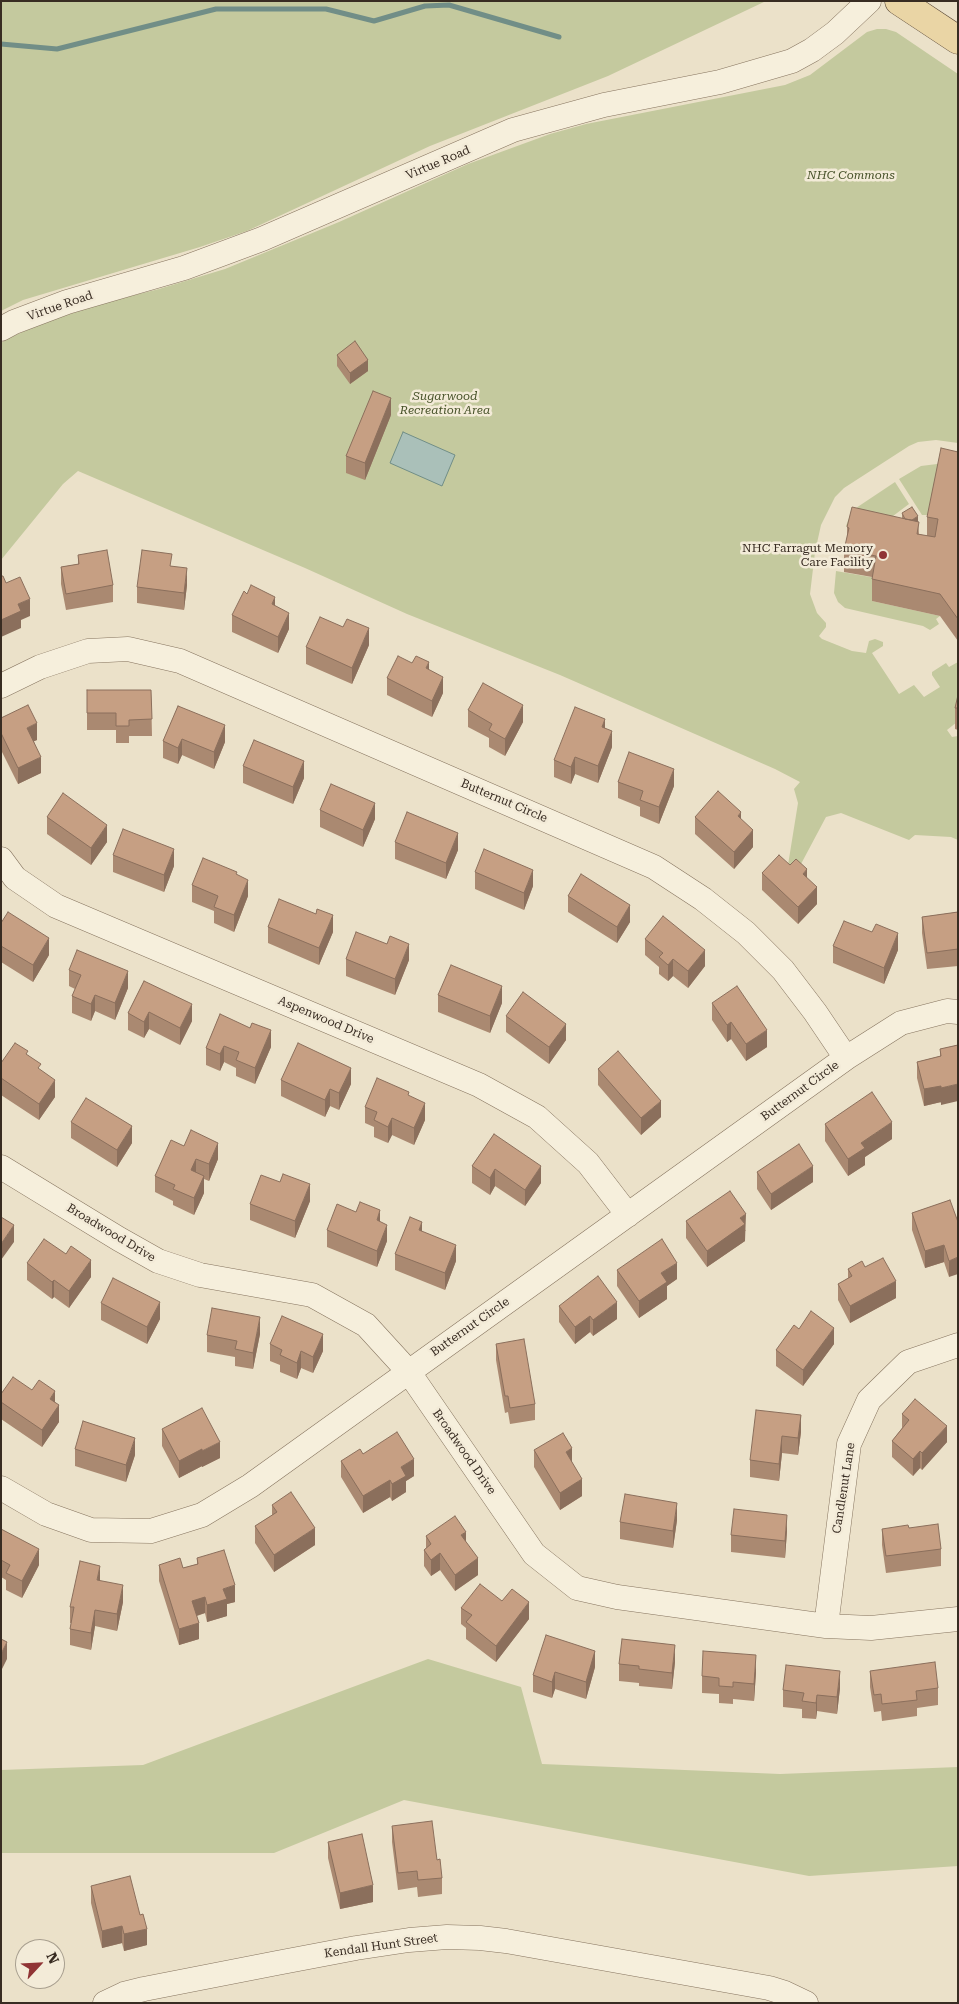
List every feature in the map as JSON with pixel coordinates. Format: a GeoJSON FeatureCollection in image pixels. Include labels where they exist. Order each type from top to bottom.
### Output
{"type":"FeatureCollection","features":[{"type":"Feature","properties":{"kind":"main road"},"geometry":{"type":"LineString","coordinates":[[899,1],[958,40]]}},
{"type":"Feature","properties":{"kind":"street","name":"Virtue Road"},"geometry":{"type":"LineString","coordinates":[[1,329],[14,322],[67,302],[184,268],[262,239],[513,130],[604,105],[720,82],[792,61],[812,50],[835,33],[869,1]]}},
{"type":"Feature","properties":{"kind":"street","name":"Butternut Circle"},"geometry":{"type":"LineString","coordinates":[[1,686],[40,667],[88,651],[128,649],[180,661],[654,866],[704,899],[746,933],[783,970],[815,1012],[846,1058],[242,1490],[202,1515],[151,1531],[91,1530],[46,1514],[1,1488]]}},
{"type":"Feature","properties":{"kind":"street","name":"Aspenwood Drive"},"geometry":{"type":"LineString","coordinates":[[1,859],[15,878],[56,906],[479,1085],[538,1117],[588,1163],[628,1215]]}},
{"type":"Feature","properties":{"kind":"street"},"geometry":{"type":"LineString","coordinates":[[846,1058],[901,1022],[947,1011],[958,1012]]}},
{"type":"Feature","properties":{"kind":"street","name":"Broadwood Drive"},"geometry":{"type":"LineString","coordinates":[[1,1167],[158,1261],[200,1275],[312,1295],[366,1325],[408,1371],[534,1554],[577,1588],[617,1597],[826,1626],[871,1628],[958,1619]]}},
{"type":"Feature","properties":{"kind":"street","name":"Candlenut Lane"},"geometry":{"type":"LineString","coordinates":[[826,1626],[849,1444],[869,1400],[908,1362],[958,1345]]}},
{"type":"Feature","properties":{"kind":"street","name":"Kendall Hunt Street"},"geometry":{"type":"LineString","coordinates":[[105,2003],[124,1994],[144,1989],[365,1946],[409,1940],[448,1938],[480,1938],[506,1941],[769,1988],[806,2003]]}},
{"type":"Feature","properties":{"kind":"green space"},"geometry":{"type":"Polygon","coordinates":[[[1,1],[766,1],[608,76],[430,146],[247,231],[23,300],[1,311],[1,1]]]}},
{"type":"Feature","properties":{"kind":"green space","name":"Sugarwood Recreation Area"},"geometry":{"type":"Polygon","coordinates":[[[877,29],[896,32],[958,74],[958,443],[936,440],[918,442],[844,488],[835,497],[821,525],[815,552],[810,594],[817,613],[826,623],[826,627],[819,636],[822,639],[852,651],[866,653],[869,641],[875,639],[883,642],[883,646],[872,653],[899,694],[914,685],[924,697],[940,687],[932,672],[946,663],[949,667],[958,662],[958,716],[957,722],[947,730],[952,737],[958,736],[958,840],[951,837],[915,835],[909,840],[841,813],[826,817],[801,864],[788,865],[798,803],[794,789],[800,782],[775,769],[560,675],[407,614],[305,568],[78,471],[63,484],[1,560],[1,343],[7,339],[40,324],[99,304],[159,289],[225,269],[339,222],[468,164],[550,134],[586,124],[785,85],[810,75],[867,32],[877,29]]]}},
{"type":"Feature","properties":{"kind":"green space"},"geometry":{"type":"Polygon","coordinates":[[[937,464],[958,467],[927,538],[930,521],[927,515],[922,515],[899,479],[921,466],[937,464]]]}},
{"type":"Feature","properties":{"kind":"green space"},"geometry":{"type":"Polygon","coordinates":[[[895,482],[909,504],[893,516],[888,537],[846,526],[856,508],[895,482]]]}},
{"type":"Feature","properties":{"kind":"green space"},"geometry":{"type":"Polygon","coordinates":[[[836,571],[876,578],[872,601],[940,616],[936,619],[939,624],[930,630],[923,626],[845,608],[838,602],[834,593],[836,571]]]}},
{"type":"Feature","properties":{"kind":"green space"},"geometry":{"type":"Polygon","coordinates":[[[428,1659],[521,1687],[542,1764],[780,1774],[958,1767],[958,1866],[809,1876],[404,1800],[274,1853],[1,1853],[1,1770],[143,1765],[428,1659]]]}},
{"type":"Feature","properties":{"kind":"water"},"geometry":{"type":"Polygon","coordinates":[[[403,432],[455,455],[442,486],[390,463],[403,432]]]}},
{"type":"Feature","properties":{"kind":"building"},"geometry":{"type":"Polygon","coordinates":[[[355,341],[368,360],[350,373],[337,355],[355,341]]]}},
{"type":"Feature","properties":{"kind":"building"},"geometry":{"type":"Polygon","coordinates":[[[373,391],[391,398],[365,463],[346,456],[373,391]]]}},
{"type":"Feature","properties":{"kind":"building","name":"NHC Farragut Memory Care Facility"},"geometry":{"type":"Polygon","coordinates":[[[941,448],[958,452],[958,619],[940,594],[872,579],[876,556],[844,550],[852,507],[919,522],[917,534],[935,537],[938,519],[927,517],[941,448]]]}},
{"type":"Feature","properties":{"kind":"building"},"geometry":{"type":"Polygon","coordinates":[[[912,507],[918,516],[912,520],[905,519],[902,513],[912,507]]]}},
{"type":"Feature","properties":{"kind":"building"},"geometry":{"type":"Polygon","coordinates":[[[107,550],[113,585],[66,594],[61,567],[79,564],[78,555],[107,550]]]}},
{"type":"Feature","properties":{"kind":"building"},"geometry":{"type":"Polygon","coordinates":[[[142,550],[172,554],[170,566],[187,568],[184,593],[137,587],[142,550]]]}},
{"type":"Feature","properties":{"kind":"building"},"geometry":{"type":"Polygon","coordinates":[[[1,576],[3,576],[6,583],[20,577],[30,599],[18,604],[21,611],[1,620],[1,576]]]}},
{"type":"Feature","properties":{"kind":"building"},"geometry":{"type":"Polygon","coordinates":[[[251,585],[275,597],[272,604],[289,613],[278,637],[232,615],[244,591],[247,594],[251,585]]]}},
{"type":"Feature","properties":{"kind":"building"},"geometry":{"type":"Polygon","coordinates":[[[320,617],[343,627],[347,619],[369,628],[352,668],[306,647],[320,617]]]}},
{"type":"Feature","properties":{"kind":"building"},"geometry":{"type":"Polygon","coordinates":[[[398,656],[412,663],[416,656],[429,662],[426,668],[443,677],[432,701],[387,678],[398,656]]]}},
{"type":"Feature","properties":{"kind":"building"},"geometry":{"type":"Polygon","coordinates":[[[483,683],[523,705],[505,739],[489,730],[492,724],[468,710],[483,683]]]}},
{"type":"Feature","properties":{"kind":"building"},"geometry":{"type":"Polygon","coordinates":[[[87,690],[151,690],[152,719],[129,720],[129,726],[116,726],[116,713],[87,713],[87,690]]]}},
{"type":"Feature","properties":{"kind":"building"},"geometry":{"type":"Polygon","coordinates":[[[958,695],[958,708],[955,708],[958,695]]]}},
{"type":"Feature","properties":{"kind":"building"},"geometry":{"type":"Polygon","coordinates":[[[28,705],[37,723],[27,728],[41,757],[18,768],[1,733],[1,718],[28,705]]]}},
{"type":"Feature","properties":{"kind":"building"},"geometry":{"type":"Polygon","coordinates":[[[178,706],[225,725],[214,752],[182,739],[178,748],[163,741],[178,706]]]}},
{"type":"Feature","properties":{"kind":"building"},"geometry":{"type":"Polygon","coordinates":[[[575,707],[605,719],[602,727],[612,731],[598,766],[575,757],[571,767],[554,760],[575,707]]]}},
{"type":"Feature","properties":{"kind":"building"},"geometry":{"type":"Polygon","coordinates":[[[254,740],[304,761],[293,787],[243,766],[254,740]]]}},
{"type":"Feature","properties":{"kind":"building"},"geometry":{"type":"Polygon","coordinates":[[[629,752],[674,769],[659,807],[640,800],[643,791],[618,782],[629,752]]]}},
{"type":"Feature","properties":{"kind":"building"},"geometry":{"type":"Polygon","coordinates":[[[331,784],[375,803],[363,830],[320,810],[331,784]]]}},
{"type":"Feature","properties":{"kind":"building"},"geometry":{"type":"Polygon","coordinates":[[[718,791],[741,812],[738,816],[753,830],[734,852],[695,817],[718,791]]]}},
{"type":"Feature","properties":{"kind":"building"},"geometry":{"type":"Polygon","coordinates":[[[63,793],[107,825],[91,848],[47,817],[63,793]]]}},
{"type":"Feature","properties":{"kind":"building"},"geometry":{"type":"Polygon","coordinates":[[[407,812],[458,833],[446,863],[395,842],[407,812]]]}},
{"type":"Feature","properties":{"kind":"building"},"geometry":{"type":"Polygon","coordinates":[[[123,829],[174,849],[164,875],[113,855],[123,829]]]}},
{"type":"Feature","properties":{"kind":"building"},"geometry":{"type":"Polygon","coordinates":[[[484,849],[533,870],[524,893],[475,872],[484,849]]]}},
{"type":"Feature","properties":{"kind":"building"},"geometry":{"type":"Polygon","coordinates":[[[779,855],[790,865],[796,859],[807,869],[803,874],[817,887],[798,907],[762,873],[779,855]]]}},
{"type":"Feature","properties":{"kind":"building"},"geometry":{"type":"Polygon","coordinates":[[[203,858],[237,872],[236,874],[248,880],[234,915],[214,907],[218,896],[192,885],[203,858]]]}},
{"type":"Feature","properties":{"kind":"building"},"geometry":{"type":"Polygon","coordinates":[[[581,874],[630,905],[617,927],[568,896],[581,874]]]}},
{"type":"Feature","properties":{"kind":"building"},"geometry":{"type":"Polygon","coordinates":[[[279,899],[316,914],[317,909],[333,915],[319,948],[268,927],[279,899]]]}},
{"type":"Feature","properties":{"kind":"building"},"geometry":{"type":"Polygon","coordinates":[[[8,912],[49,938],[33,965],[1,946],[1,923],[8,912]]]}},
{"type":"Feature","properties":{"kind":"building"},"geometry":{"type":"Polygon","coordinates":[[[958,912],[958,949],[927,953],[922,917],[958,912]]]}},
{"type":"Feature","properties":{"kind":"building"},"geometry":{"type":"Polygon","coordinates":[[[663,916],[705,950],[688,971],[673,959],[668,965],[659,957],[663,953],[645,939],[663,916]]]}},
{"type":"Feature","properties":{"kind":"building"},"geometry":{"type":"Polygon","coordinates":[[[844,921],[872,932],[876,924],[898,933],[884,968],[833,946],[844,921]]]}},
{"type":"Feature","properties":{"kind":"building"},"geometry":{"type":"Polygon","coordinates":[[[356,932],[387,944],[390,936],[409,944],[395,979],[346,959],[356,932]]]}},
{"type":"Feature","properties":{"kind":"building"},"geometry":{"type":"Polygon","coordinates":[[[77,950],[128,971],[115,1003],[95,995],[91,1004],[72,996],[81,975],[69,970],[77,950]]]}},
{"type":"Feature","properties":{"kind":"building"},"geometry":{"type":"Polygon","coordinates":[[[451,965],[502,986],[490,1016],[438,995],[451,965]]]}},
{"type":"Feature","properties":{"kind":"building"},"geometry":{"type":"Polygon","coordinates":[[[144,981],[192,1004],[180,1028],[149,1012],[144,1022],[128,1013],[144,981]]]}},
{"type":"Feature","properties":{"kind":"building"},"geometry":{"type":"Polygon","coordinates":[[[737,986],[767,1030],[746,1044],[731,1022],[727,1025],[712,1003],[737,986]]]}},
{"type":"Feature","properties":{"kind":"building"},"geometry":{"type":"Polygon","coordinates":[[[523,992],[566,1024],[549,1047],[506,1016],[523,992]]]}},
{"type":"Feature","properties":{"kind":"building"},"geometry":{"type":"Polygon","coordinates":[[[220,1014],[250,1028],[252,1023],[271,1030],[255,1068],[236,1060],[239,1052],[224,1046],[220,1054],[206,1048],[220,1014]]]}},
{"type":"Feature","properties":{"kind":"building"},"geometry":{"type":"Polygon","coordinates":[[[15,1043],[28,1051],[26,1054],[41,1064],[38,1068],[55,1080],[39,1104],[1,1078],[1,1063],[15,1043]]]}},
{"type":"Feature","properties":{"kind":"building"},"geometry":{"type":"Polygon","coordinates":[[[298,1043],[351,1068],[339,1093],[330,1089],[325,1100],[281,1080],[298,1043]]]}},
{"type":"Feature","properties":{"kind":"building"},"geometry":{"type":"Polygon","coordinates":[[[958,1045],[958,1084],[924,1089],[917,1062],[941,1056],[940,1049],[958,1045]]]}},
{"type":"Feature","properties":{"kind":"building"},"geometry":{"type":"Polygon","coordinates":[[[618,1051],[661,1101],[641,1118],[598,1069],[618,1051]]]}},
{"type":"Feature","properties":{"kind":"building"},"geometry":{"type":"Polygon","coordinates":[[[377,1078],[409,1092],[408,1095],[425,1103],[414,1128],[392,1118],[388,1127],[374,1120],[377,1112],[365,1107],[377,1078]]]}},
{"type":"Feature","properties":{"kind":"building"},"geometry":{"type":"Polygon","coordinates":[[[872,1092],[892,1122],[861,1143],[865,1148],[848,1159],[825,1124],[872,1092]]]}},
{"type":"Feature","properties":{"kind":"building"},"geometry":{"type":"Polygon","coordinates":[[[86,1098],[132,1126],[117,1150],[71,1122],[86,1098]]]}},
{"type":"Feature","properties":{"kind":"building"},"geometry":{"type":"Polygon","coordinates":[[[191,1130],[218,1143],[209,1164],[196,1159],[191,1170],[204,1176],[194,1198],[173,1189],[175,1185],[155,1176],[171,1140],[184,1146],[191,1130]]]}},
{"type":"Feature","properties":{"kind":"building"},"geometry":{"type":"Polygon","coordinates":[[[494,1134],[541,1166],[525,1190],[495,1169],[490,1178],[472,1166],[494,1134]]]}},
{"type":"Feature","properties":{"kind":"building"},"geometry":{"type":"Polygon","coordinates":[[[799,1144],[813,1166],[771,1194],[757,1172],[799,1144]]]}},
{"type":"Feature","properties":{"kind":"building"},"geometry":{"type":"Polygon","coordinates":[[[283,1174],[310,1184],[295,1221],[250,1204],[261,1175],[280,1182],[283,1174]]]}},
{"type":"Feature","properties":{"kind":"building"},"geometry":{"type":"Polygon","coordinates":[[[730,1191],[746,1214],[740,1218],[745,1224],[707,1251],[686,1221],[730,1191]]]}},
{"type":"Feature","properties":{"kind":"building"},"geometry":{"type":"Polygon","coordinates":[[[950,1200],[958,1222],[958,1257],[949,1261],[944,1245],[925,1251],[912,1213],[950,1200]]]}},
{"type":"Feature","properties":{"kind":"building"},"geometry":{"type":"Polygon","coordinates":[[[360,1202],[380,1210],[377,1220],[387,1225],[377,1251],[327,1230],[337,1204],[356,1212],[360,1202]]]}},
{"type":"Feature","properties":{"kind":"building"},"geometry":{"type":"Polygon","coordinates":[[[1,1217],[14,1225],[1,1244],[1,1217]]]}},
{"type":"Feature","properties":{"kind":"building"},"geometry":{"type":"Polygon","coordinates":[[[410,1217],[422,1222],[419,1230],[456,1245],[445,1273],[395,1254],[410,1217]]]}},
{"type":"Feature","properties":{"kind":"building"},"geometry":{"type":"Polygon","coordinates":[[[44,1239],[66,1254],[71,1246],[91,1260],[69,1291],[54,1280],[52,1282],[27,1263],[44,1239]]]}},
{"type":"Feature","properties":{"kind":"building"},"geometry":{"type":"Polygon","coordinates":[[[662,1239],[677,1263],[661,1273],[667,1282],[639,1301],[617,1270],[662,1239]]]}},
{"type":"Feature","properties":{"kind":"building"},"geometry":{"type":"Polygon","coordinates":[[[883,1258],[896,1281],[850,1306],[838,1284],[852,1276],[848,1269],[862,1261],[865,1267],[883,1258]]]}},
{"type":"Feature","properties":{"kind":"building"},"geometry":{"type":"Polygon","coordinates":[[[598,1276],[617,1302],[593,1320],[590,1316],[575,1327],[559,1306],[598,1276]]]}},
{"type":"Feature","properties":{"kind":"building"},"geometry":{"type":"Polygon","coordinates":[[[113,1278],[160,1302],[147,1327],[101,1303],[113,1278]]]}},
{"type":"Feature","properties":{"kind":"building"},"geometry":{"type":"Polygon","coordinates":[[[212,1308],[260,1317],[253,1353],[235,1349],[237,1341],[207,1335],[212,1308]]]}},
{"type":"Feature","properties":{"kind":"building"},"geometry":{"type":"Polygon","coordinates":[[[811,1311],[834,1328],[803,1370],[776,1350],[794,1325],[799,1329],[811,1311]]]}},
{"type":"Feature","properties":{"kind":"building"},"geometry":{"type":"Polygon","coordinates":[[[282,1316],[323,1334],[313,1357],[301,1351],[297,1363],[280,1355],[282,1350],[270,1344],[282,1316]]]}},
{"type":"Feature","properties":{"kind":"building"},"geometry":{"type":"Polygon","coordinates":[[[524,1339],[535,1404],[510,1408],[508,1396],[505,1396],[496,1344],[524,1339]]]}},
{"type":"Feature","properties":{"kind":"building"},"geometry":{"type":"Polygon","coordinates":[[[13,1377],[32,1390],[39,1380],[55,1391],[50,1399],[59,1405],[42,1430],[1,1402],[1,1394],[13,1377]]]}},
{"type":"Feature","properties":{"kind":"building"},"geometry":{"type":"Polygon","coordinates":[[[915,1399],[947,1426],[922,1453],[920,1451],[913,1459],[892,1441],[909,1420],[902,1414],[915,1399]]]}},
{"type":"Feature","properties":{"kind":"building"},"geometry":{"type":"Polygon","coordinates":[[[202,1408],[220,1442],[179,1461],[162,1429],[202,1408]]]}},
{"type":"Feature","properties":{"kind":"building"},"geometry":{"type":"Polygon","coordinates":[[[756,1410],[801,1415],[798,1438],[782,1436],[779,1464],[750,1460],[756,1410]]]}},
{"type":"Feature","properties":{"kind":"building"},"geometry":{"type":"Polygon","coordinates":[[[83,1421],[135,1438],[126,1465],[75,1449],[83,1421]]]}},
{"type":"Feature","properties":{"kind":"building"},"geometry":{"type":"Polygon","coordinates":[[[397,1432],[414,1459],[401,1467],[406,1476],[392,1484],[390,1480],[363,1496],[341,1461],[360,1449],[363,1454],[397,1432]]]}},
{"type":"Feature","properties":{"kind":"building"},"geometry":{"type":"Polygon","coordinates":[[[563,1433],[572,1448],[566,1452],[582,1479],[560,1493],[534,1450],[563,1433]]]}},
{"type":"Feature","properties":{"kind":"building"},"geometry":{"type":"Polygon","coordinates":[[[291,1492],[315,1528],[274,1555],[255,1526],[277,1512],[272,1505],[291,1492]]]}},
{"type":"Feature","properties":{"kind":"building"},"geometry":{"type":"Polygon","coordinates":[[[625,1494],[677,1503],[673,1531],[620,1522],[625,1494]]]}},
{"type":"Feature","properties":{"kind":"building"},"geometry":{"type":"Polygon","coordinates":[[[734,1509],[787,1515],[785,1541],[731,1535],[734,1509]]]}},
{"type":"Feature","properties":{"kind":"building"},"geometry":{"type":"Polygon","coordinates":[[[455,1516],[466,1532],[461,1535],[478,1558],[455,1575],[440,1553],[431,1560],[424,1550],[431,1544],[426,1536],[455,1516]]]}},
{"type":"Feature","properties":{"kind":"building"},"geometry":{"type":"Polygon","coordinates":[[[938,1524],[941,1549],[886,1556],[882,1529],[908,1525],[909,1528],[938,1524]]]}},
{"type":"Feature","properties":{"kind":"building"},"geometry":{"type":"Polygon","coordinates":[[[1,1529],[39,1549],[22,1581],[6,1573],[10,1565],[1,1560],[1,1529]]]}},
{"type":"Feature","properties":{"kind":"building"},"geometry":{"type":"Polygon","coordinates":[[[224,1550],[235,1585],[223,1589],[227,1599],[207,1605],[205,1597],[192,1601],[199,1623],[179,1629],[159,1565],[180,1558],[183,1568],[198,1564],[197,1558],[224,1550]]]}},
{"type":"Feature","properties":{"kind":"building"},"geometry":{"type":"Polygon","coordinates":[[[80,1561],[100,1566],[97,1580],[123,1585],[117,1614],[95,1610],[91,1633],[70,1629],[74,1607],[70,1607],[80,1561]]]}},
{"type":"Feature","properties":{"kind":"building"},"geometry":{"type":"Polygon","coordinates":[[[480,1584],[502,1601],[512,1589],[529,1602],[496,1646],[466,1622],[472,1615],[461,1608],[480,1584]]]}},
{"type":"Feature","properties":{"kind":"building"},"geometry":{"type":"Polygon","coordinates":[[[546,1635],[595,1651],[586,1682],[555,1672],[552,1682],[533,1675],[546,1635]]]}},
{"type":"Feature","properties":{"kind":"building"},"geometry":{"type":"Polygon","coordinates":[[[1,1639],[7,1642],[1,1654],[1,1639]]]}},
{"type":"Feature","properties":{"kind":"building"},"geometry":{"type":"Polygon","coordinates":[[[622,1639],[675,1645],[672,1673],[639,1669],[639,1666],[619,1664],[622,1639]]]}},
{"type":"Feature","properties":{"kind":"building"},"geometry":{"type":"Polygon","coordinates":[[[703,1651],[756,1655],[754,1684],[733,1682],[733,1687],[719,1686],[719,1678],[702,1676],[703,1651]]]}},
{"type":"Feature","properties":{"kind":"building"},"geometry":{"type":"Polygon","coordinates":[[[935,1662],[938,1688],[916,1691],[917,1700],[882,1704],[881,1694],[874,1695],[870,1671],[935,1662]]]}},
{"type":"Feature","properties":{"kind":"building"},"geometry":{"type":"Polygon","coordinates":[[[786,1665],[840,1671],[837,1697],[817,1695],[816,1703],[802,1701],[804,1693],[783,1690],[786,1665]]]}},
{"type":"Feature","properties":{"kind":"building"},"geometry":{"type":"Polygon","coordinates":[[[432,1821],[437,1860],[440,1859],[442,1878],[418,1880],[417,1871],[398,1873],[392,1826],[432,1821]]]}},
{"type":"Feature","properties":{"kind":"building"},"geometry":{"type":"Polygon","coordinates":[[[362,1834],[373,1885],[340,1893],[328,1842],[362,1834]]]}},
{"type":"Feature","properties":{"kind":"building"},"geometry":{"type":"Polygon","coordinates":[[[130,1876],[140,1915],[143,1914],[147,1929],[124,1934],[122,1926],[102,1931],[91,1886],[130,1876]]]}},
{"type":"Feature","properties":{"kind":"waterway"},"geometry":{"type":"LineString","coordinates":[[1,44],[57,49],[216,9],[326,9],[374,21],[425,6],[449,5],[559,37]]}},
{"type":"Feature","properties":{"kind":"place","name":"NHC Farragut Memory Care Facility"},"geometry":{"type":"Point","coordinates":[883,555]}},
{"type":"Feature","properties":{"kind":"park label","name":"NHC Commons"},"geometry":{"type":"Point","coordinates":[851,175]}}]}
